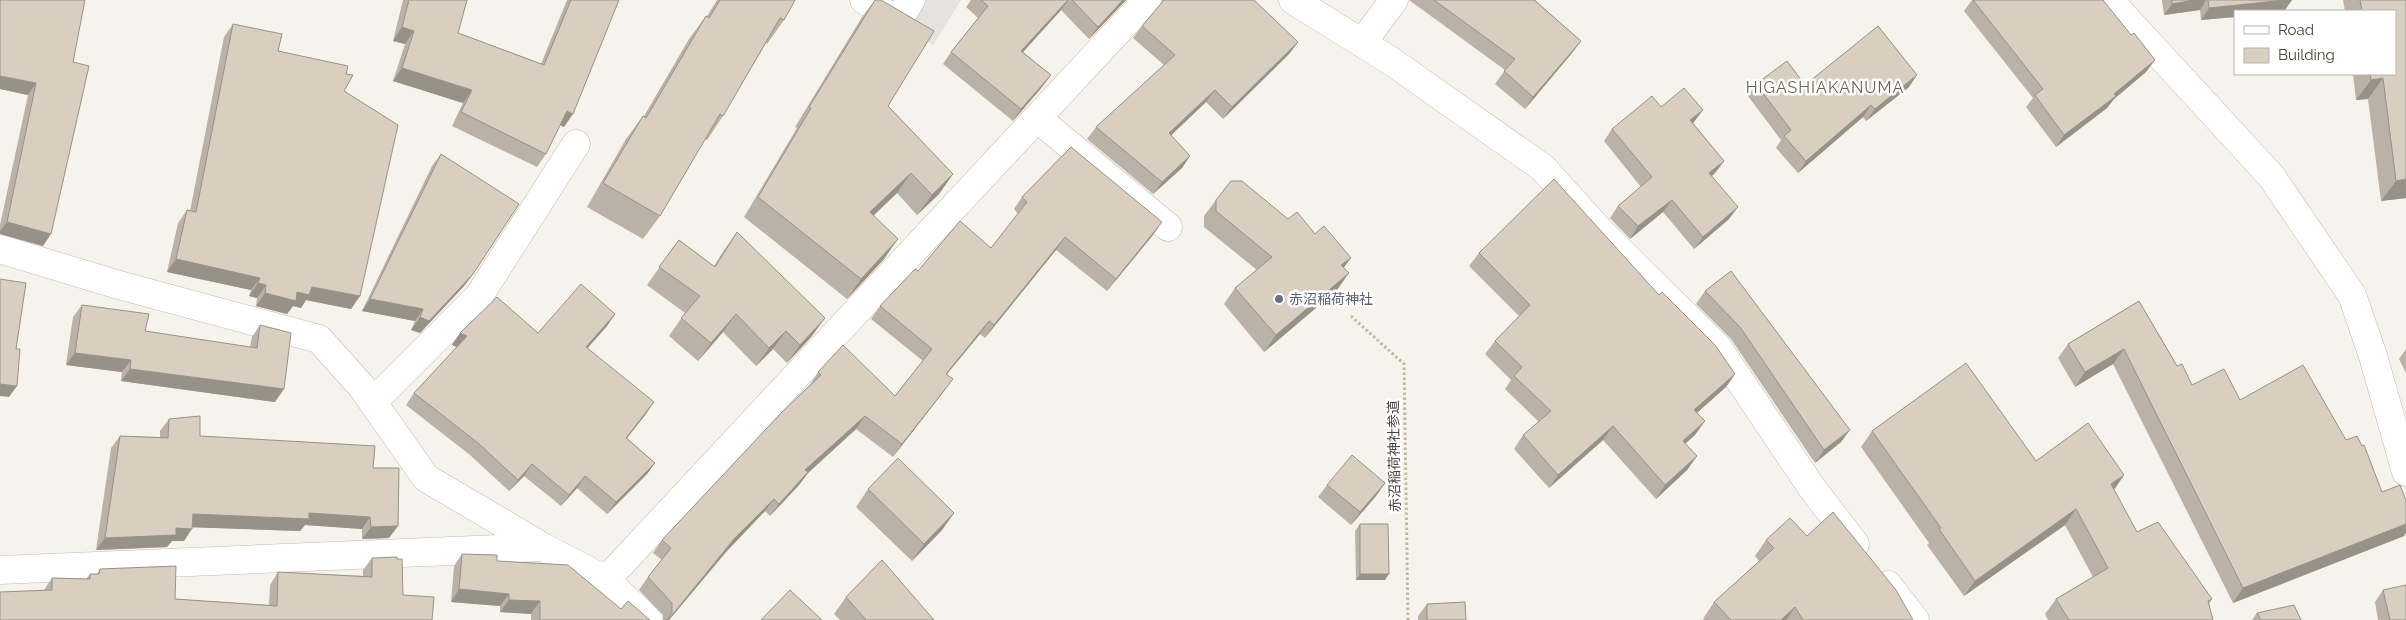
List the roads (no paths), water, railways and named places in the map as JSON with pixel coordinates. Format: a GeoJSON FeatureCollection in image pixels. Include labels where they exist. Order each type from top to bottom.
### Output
{"type":"FeatureCollection","features":[{"type":"Feature","properties":{"kind":"street"},"geometry":{"type":"LineString","coordinates":[[864,0],[898,21],[911,0]]}},
{"type":"Feature","properties":{"kind":"street"},"geometry":{"type":"LineString","coordinates":[[606,580],[1147,0]]}},
{"type":"Feature","properties":{"kind":"street"},"geometry":{"type":"LineString","coordinates":[[1293,0],[1391,61],[1543,168],[1600,230],[1718,348],[1812,488],[1914,620]]}},
{"type":"Feature","properties":{"kind":"street"},"geometry":{"type":"LineString","coordinates":[[1362,43],[1394,0]]}},
{"type":"Feature","properties":{"kind":"street"},"geometry":{"type":"LineString","coordinates":[[2109,0],[2272,176],[2352,296],[2373,356],[2406,472]]}},
{"type":"Feature","properties":{"kind":"street"},"geometry":{"type":"LineString","coordinates":[[1037,118],[1168,228]]}},
{"type":"Feature","properties":{"kind":"street"},"geometry":{"type":"LineString","coordinates":[[373,402],[479,296],[576,144]]}},
{"type":"Feature","properties":{"kind":"street"},"geometry":{"type":"LineString","coordinates":[[0,249],[119,285],[319,339],[373,402],[426,478],[543,547],[606,580],[648,620]]}},
{"type":"Feature","properties":{"kind":"street"},"geometry":{"type":"LineString","coordinates":[[0,570],[543,547]]}},
{"type":"Feature","properties":{"kind":"place","name":"赤沼稲荷神社"},"geometry":{"type":"Point","coordinates":[1279,299]}},
{"type":"Feature","properties":{"kind":"district","name":"HIGASHIAKANUMA"},"geometry":{"type":"Point","coordinates":[1825,87]}}]}
